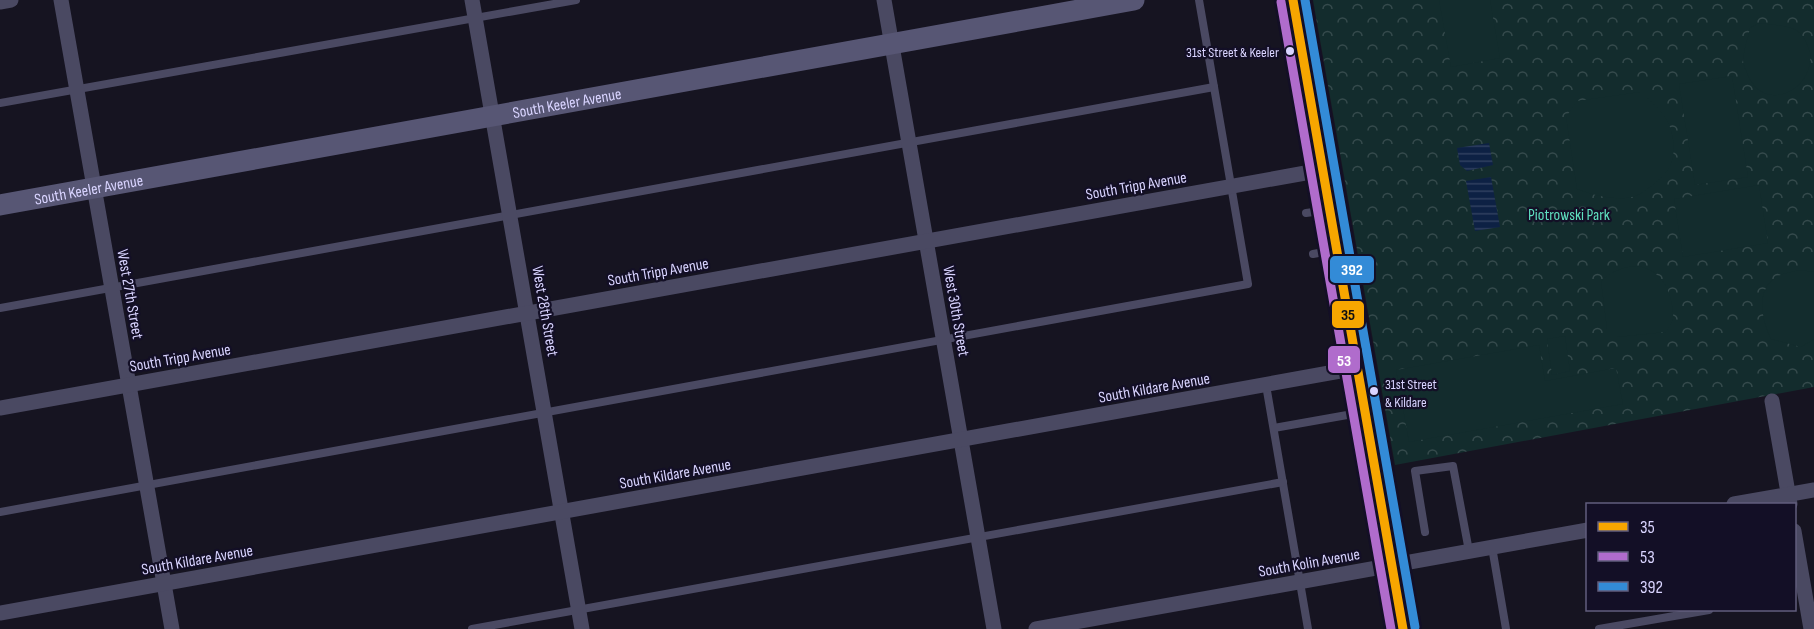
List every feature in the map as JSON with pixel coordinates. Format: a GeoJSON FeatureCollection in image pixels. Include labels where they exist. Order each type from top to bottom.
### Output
{"type":"FeatureCollection","features":[{"type":"Feature","properties":{"kind":"street"},"geometry":{"type":"LineString","coordinates":[[0,2],[10,0]]}},
{"type":"Feature","properties":{"kind":"street","name":"West 27th Street"},"geometry":{"type":"LineString","coordinates":[[61,0],[172,629]]}},
{"type":"Feature","properties":{"kind":"street","name":"West 28th Street"},"geometry":{"type":"LineString","coordinates":[[472,0],[582,629]]}},
{"type":"Feature","properties":{"kind":"street","name":"West 30th Street"},"geometry":{"type":"LineString","coordinates":[[884,0],[994,629]]}},
{"type":"Feature","properties":{"kind":"street","name":"South Keeler Avenue"},"geometry":{"type":"LineString","coordinates":[[0,205],[1134,0]]}},
{"type":"Feature","properties":{"kind":"street"},"geometry":{"type":"LineString","coordinates":[[1293,0],[1402,629]]}},
{"type":"Feature","properties":{"kind":"street","name":"South Tripp Avenue"},"geometry":{"type":"LineString","coordinates":[[0,408],[1322,170]]}},
{"type":"Feature","properties":{"kind":"street","name":"South Kildare Avenue"},"geometry":{"type":"LineString","coordinates":[[0,613],[1357,368]]}},
{"type":"Feature","properties":{"kind":"street"},"geometry":{"type":"LineString","coordinates":[[1772,401],[1789,500]]}},
{"type":"Feature","properties":{"kind":"street"},"geometry":{"type":"LineString","coordinates":[[1748,503],[1789,500],[1814,490]]}},
{"type":"Feature","properties":{"kind":"street","name":"South Kolin Avenue"},"geometry":{"type":"LineString","coordinates":[[1036,629],[1586,530]]}},
{"type":"Feature","properties":{"kind":"street"},"geometry":{"type":"LineString","coordinates":[[1796,552],[1800,594],[1811,629]]}},
{"type":"Feature","properties":{"kind":"lane"},"geometry":{"type":"LineString","coordinates":[[0,103],[576,0]]}},
{"type":"Feature","properties":{"kind":"lane"},"geometry":{"type":"LineString","coordinates":[[0,512],[1248,284],[1199,0]]}},
{"type":"Feature","properties":{"kind":"lane"},"geometry":{"type":"LineString","coordinates":[[0,308],[1214,87]]}},
{"type":"Feature","properties":{"kind":"lane"},"geometry":{"type":"LineString","coordinates":[[1306,213],[1330,209]]}},
{"type":"Feature","properties":{"kind":"lane"},"geometry":{"type":"LineString","coordinates":[[1313,254],[1336,249]]}},
{"type":"Feature","properties":{"kind":"lane"},"geometry":{"type":"LineString","coordinates":[[1266,385],[1308,629]]}},
{"type":"Feature","properties":{"kind":"lane"},"geometry":{"type":"LineString","coordinates":[[1274,428],[1365,411]]}},
{"type":"Feature","properties":{"kind":"lane"},"geometry":{"type":"LineString","coordinates":[[1425,532],[1415,471],[1453,466],[1469,551]]}},
{"type":"Feature","properties":{"kind":"lane"},"geometry":{"type":"LineString","coordinates":[[472,629],[1283,482]]}},
{"type":"Feature","properties":{"kind":"lane"},"geometry":{"type":"LineString","coordinates":[[1492,547],[1506,629]]}},
{"type":"Feature","properties":{"kind":"lane"},"geometry":{"type":"LineString","coordinates":[[1599,629],[1698,611]]}},
{"type":"Feature","properties":{"kind":"green space","name":"Piotrowski Park"},"geometry":{"type":"Polygon","coordinates":[[[1313,0],[1814,0],[1814,387],[1395,465],[1313,0]]]}},
{"type":"Feature","properties":{"kind":"green space"},"geometry":{"type":"Polygon","coordinates":[[[1439,0],[1490,0],[1500,58],[1451,67],[1439,0]]]}},
{"type":"Feature","properties":{"kind":"green space"},"geometry":{"type":"Polygon","coordinates":[[[1759,23],[1796,30],[1802,35],[1807,45],[1810,53],[1809,66],[1804,78],[1786,93],[1775,95],[1764,93],[1754,86],[1745,68],[1743,62],[1750,28],[1759,23]]]}},
{"type":"Feature","properties":{"kind":"green space"},"geometry":{"type":"Polygon","coordinates":[[[1732,76],[1748,177],[1695,185],[1679,84],[1732,76]]]}},
{"type":"Feature","properties":{"kind":"green space"},"geometry":{"type":"Polygon","coordinates":[[[1640,92],[1658,108],[1669,124],[1674,150],[1669,168],[1653,185],[1632,197],[1611,198],[1577,189],[1566,117],[1577,101],[1640,92]]]}},
{"type":"Feature","properties":{"kind":"green space"},"geometry":{"type":"Polygon","coordinates":[[[1759,185],[1768,243],[1683,257],[1674,199],[1759,185]]]}},
{"type":"Feature","properties":{"kind":"green space"},"geometry":{"type":"Polygon","coordinates":[[[1637,266],[1657,274],[1661,279],[1668,291],[1673,319],[1666,332],[1617,337],[1607,329],[1601,281],[1618,270],[1637,266]]]}},
{"type":"Feature","properties":{"kind":"green space"},"geometry":{"type":"Polygon","coordinates":[[[1800,270],[1814,272],[1814,339],[1801,347],[1771,339],[1762,306],[1769,283],[1776,277],[1800,270]]]}},
{"type":"Feature","properties":{"kind":"green space"},"geometry":{"type":"Polygon","coordinates":[[[1565,336],[1570,371],[1552,375],[1547,339],[1565,336]]]}},
{"type":"Feature","properties":{"kind":"green space"},"geometry":{"type":"Polygon","coordinates":[[[1539,345],[1545,381],[1616,368],[1623,404],[1409,442],[1396,370],[1539,345]]]}},
{"type":"Feature","properties":{"kind":"water"},"geometry":{"type":"Polygon","coordinates":[[[1489,143],[1493,165],[1467,171],[1460,165],[1457,148],[1489,143]]]}},
{"type":"Feature","properties":{"kind":"water"},"geometry":{"type":"Polygon","coordinates":[[[1491,177],[1500,227],[1475,231],[1466,181],[1491,177]]]}},
{"type":"Feature","properties":{"kind":"transit line","name":"35"},"geometry":{"type":"LineString","coordinates":[[1293,0],[1403,629]]}},
{"type":"Feature","properties":{"kind":"transit line","name":"392"},"geometry":{"type":"LineString","coordinates":[[1305,0],[1415,627]]}},
{"type":"Feature","properties":{"kind":"transit line","name":"53"},"geometry":{"type":"LineString","coordinates":[[1281,2],[1391,629]]}},
{"type":"Feature","properties":{"kind":"place","name":"31st Street & Keeler"},"geometry":{"type":"Point","coordinates":[1290,51]}},
{"type":"Feature","properties":{"kind":"place","name":"31st Street & Kildare"},"geometry":{"type":"Point","coordinates":[1374,391]}}]}
